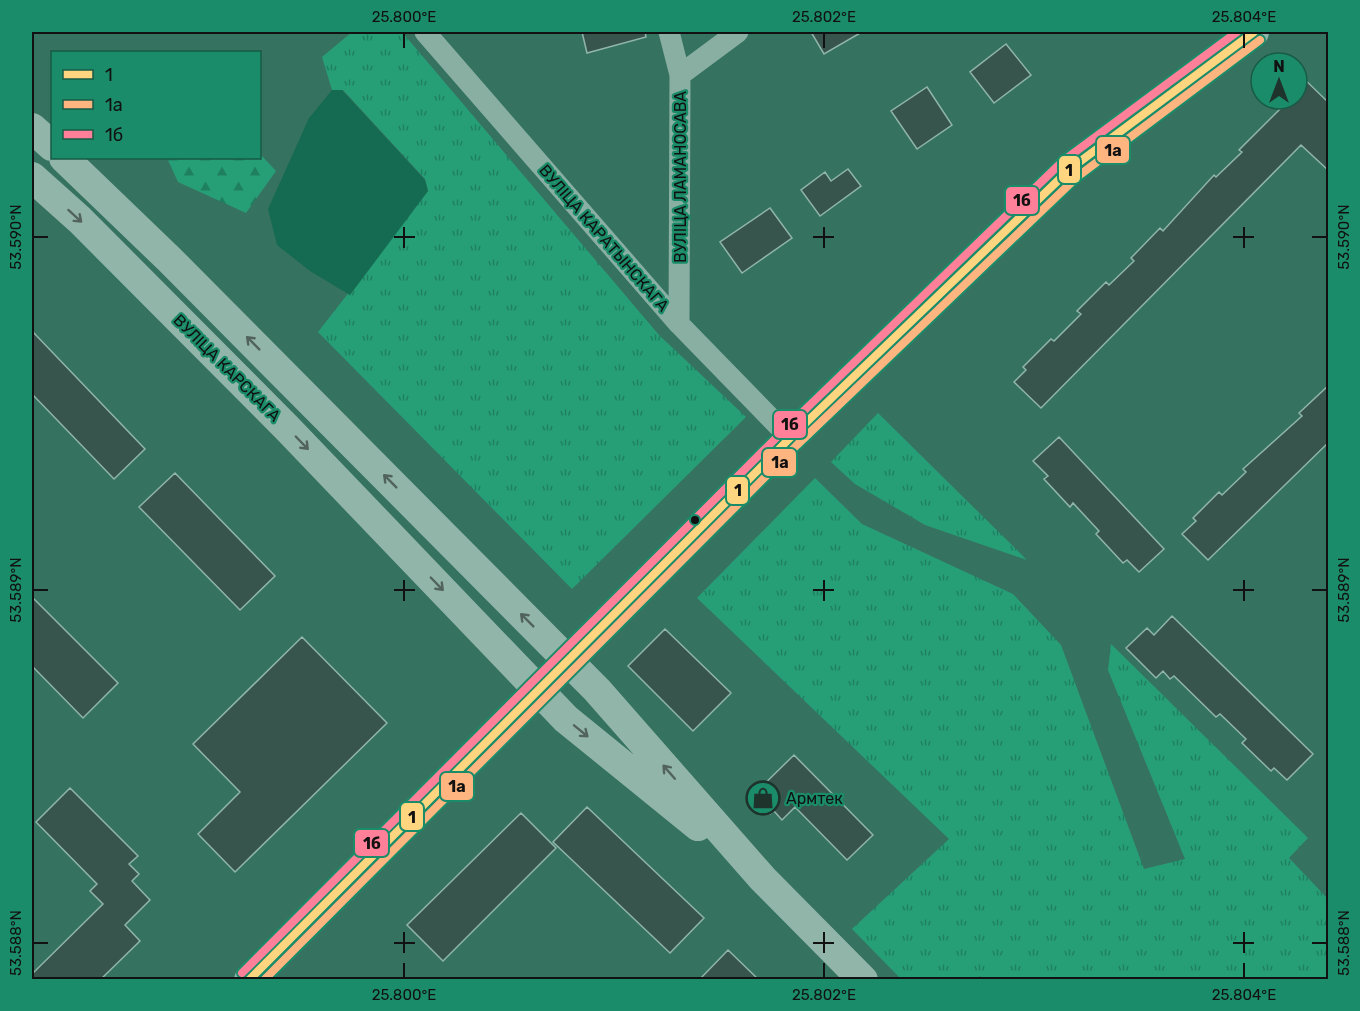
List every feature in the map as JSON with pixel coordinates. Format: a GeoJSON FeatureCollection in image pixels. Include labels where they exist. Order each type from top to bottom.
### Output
{"type":"FeatureCollection","features":[{"type":"Feature","properties":{"kind":"street","name":"ВУЛІЦА КАРАТЫНСКАГА"},"geometry":{"type":"LineString","coordinates":[[425,32],[679,324],[790,438]]}},
{"type":"Feature","properties":{"kind":"street","name":"ВУЛІЦА ЛАМАНОСАВА"},"geometry":{"type":"LineString","coordinates":[[669,32],[680,75],[679,324]]}},
{"type":"Feature","properties":{"kind":"street"},"geometry":{"type":"LineString","coordinates":[[680,75],[738,32]]}},
{"type":"Feature","properties":{"kind":"street"},"geometry":{"type":"LineString","coordinates":[[249,980],[790,438],[1070,169],[1254,32]]}},
{"type":"Feature","properties":{"kind":"street"},"geometry":{"type":"LineString","coordinates":[[32,128],[51,145]]}},
{"type":"Feature","properties":{"kind":"street","name":"ВУЛІЦА КАРСКАГА"},"geometry":{"type":"LineString","coordinates":[[65,159],[170,259],[597,690],[763,879],[863,980]]}},
{"type":"Feature","properties":{"kind":"street","name":"ВУЛІЦА КАРСКАГА"},"geometry":{"type":"LineString","coordinates":[[32,177],[80,220],[286,428],[566,719],[763,879]]}},
{"type":"Feature","properties":{"kind":"green space"},"geometry":{"type":"Polygon","coordinates":[[[352,32],[402,32],[659,335],[746,417],[572,589],[318,332],[428,191],[425,179],[343,90],[332,90],[322,57],[352,32]]]}},
{"type":"Feature","properties":{"kind":"green space"},"geometry":{"type":"Polygon","coordinates":[[[261,155],[276,171],[246,213],[178,182],[167,159],[261,159],[261,155]]]}},
{"type":"Feature","properties":{"kind":"green space"},"geometry":{"type":"Polygon","coordinates":[[[878,413],[1027,560],[925,525],[855,484],[831,462],[878,413]]]}},
{"type":"Feature","properties":{"kind":"green space"},"geometry":{"type":"Polygon","coordinates":[[[815,478],[862,524],[1013,594],[1061,645],[1144,869],[1185,859],[1108,670],[1111,644],[1308,838],[1289,858],[1328,899],[1328,979],[984,980],[980,976],[975,980],[901,979],[852,929],[949,839],[697,598],[815,478]]]}},
{"type":"Feature","properties":{"kind":"shaded area"},"geometry":{"type":"Polygon","coordinates":[[[332,90],[342,90],[425,180],[428,191],[350,295],[310,271],[277,245],[268,209],[309,118],[332,90]]]}},
{"type":"Feature","properties":{"kind":"building"},"geometry":{"type":"Polygon","coordinates":[[[582,32],[645,32],[646,37],[587,53],[582,32]]]}},
{"type":"Feature","properties":{"kind":"building"},"geometry":{"type":"Polygon","coordinates":[[[811,32],[862,32],[824,54],[811,32]]]}},
{"type":"Feature","properties":{"kind":"building"},"geometry":{"type":"Polygon","coordinates":[[[1006,44],[1031,75],[994,103],[970,72],[1006,44]]]}},
{"type":"Feature","properties":{"kind":"building"},"geometry":{"type":"Polygon","coordinates":[[[1309,84],[1329,103],[1329,171],[1301,145],[1041,408],[1014,382],[1026,370],[1023,367],[1081,314],[1077,311],[1106,282],[1109,285],[1134,261],[1131,258],[1160,228],[1163,231],[1214,175],[1216,177],[1242,152],[1239,150],[1278,111],[1309,111],[1309,84]]]}},
{"type":"Feature","properties":{"kind":"building"},"geometry":{"type":"Polygon","coordinates":[[[927,87],[952,125],[917,149],[891,111],[927,87]]]}},
{"type":"Feature","properties":{"kind":"building"},"geometry":{"type":"Polygon","coordinates":[[[848,169],[861,186],[820,216],[801,190],[825,172],[831,181],[848,169]]]}},
{"type":"Feature","properties":{"kind":"building"},"geometry":{"type":"Polygon","coordinates":[[[770,208],[792,238],[742,273],[720,242],[770,208]]]}},
{"type":"Feature","properties":{"kind":"building"},"geometry":{"type":"Polygon","coordinates":[[[32,331],[145,449],[114,479],[32,394],[32,331]]]}},
{"type":"Feature","properties":{"kind":"building"},"geometry":{"type":"Polygon","coordinates":[[[1329,385],[1329,442],[1208,560],[1182,534],[1196,521],[1193,518],[1219,492],[1222,495],[1246,472],[1243,469],[1302,416],[1299,413],[1329,385]]]}},
{"type":"Feature","properties":{"kind":"building"},"geometry":{"type":"Polygon","coordinates":[[[1059,437],[1164,549],[1139,572],[1127,560],[1123,563],[1096,534],[1099,531],[1073,503],[1070,507],[1044,479],[1048,476],[1033,461],[1059,437]]]}},
{"type":"Feature","properties":{"kind":"building"},"geometry":{"type":"Polygon","coordinates":[[[175,473],[275,576],[240,610],[139,507],[175,473]]]}},
{"type":"Feature","properties":{"kind":"building"},"geometry":{"type":"Polygon","coordinates":[[[32,597],[118,683],[83,718],[32,666],[32,597]]]}},
{"type":"Feature","properties":{"kind":"building"},"geometry":{"type":"Polygon","coordinates":[[[1172,616],[1313,754],[1287,780],[1274,768],[1271,771],[1242,743],[1246,739],[1220,714],[1216,717],[1174,676],[1170,679],[1163,671],[1156,678],[1126,648],[1147,628],[1154,635],[1172,616]]]}},
{"type":"Feature","properties":{"kind":"building"},"geometry":{"type":"Polygon","coordinates":[[[665,629],[731,693],[693,731],[628,666],[665,629]]]}},
{"type":"Feature","properties":{"kind":"building"},"geometry":{"type":"Polygon","coordinates":[[[302,637],[387,723],[235,872],[198,834],[240,792],[193,744],[302,637]]]}},
{"type":"Feature","properties":{"kind":"building"},"geometry":{"type":"Polygon","coordinates":[[[794,755],[873,835],[847,860],[795,807],[782,820],[774,811],[770,814],[752,796],[794,755]]]}},
{"type":"Feature","properties":{"kind":"building"},"geometry":{"type":"Polygon","coordinates":[[[70,788],[138,856],[129,864],[139,874],[132,881],[150,900],[125,925],[140,941],[100,980],[32,980],[32,974],[103,904],[90,891],[97,884],[36,822],[70,788]]]}},
{"type":"Feature","properties":{"kind":"building"},"geometry":{"type":"Polygon","coordinates":[[[587,807],[704,918],[670,953],[553,842],[587,807]]]}},
{"type":"Feature","properties":{"kind":"building"},"geometry":{"type":"Polygon","coordinates":[[[521,813],[556,848],[443,961],[407,925],[521,813]]]}},
{"type":"Feature","properties":{"kind":"building"},"geometry":{"type":"Polygon","coordinates":[[[728,950],[759,980],[699,980],[728,950]]]}},
{"type":"Feature","properties":{"kind":"transit line","name":"1б"},"geometry":{"type":"LineString","coordinates":[[242,973],[783,431],[1063,161],[1237,32]]}},
{"type":"Feature","properties":{"kind":"transit line","name":"1"},"geometry":{"type":"LineString","coordinates":[[249,980],[790,438],[1070,169],[1254,32]]}},
{"type":"Feature","properties":{"kind":"transit line","name":"1а"},"geometry":{"type":"LineString","coordinates":[[264,980],[797,445],[1077,177],[1260,40]]}},
{"type":"Feature","properties":{"kind":"place","name":"Армтек"},"geometry":{"type":"Point","coordinates":[763,798]}}]}
